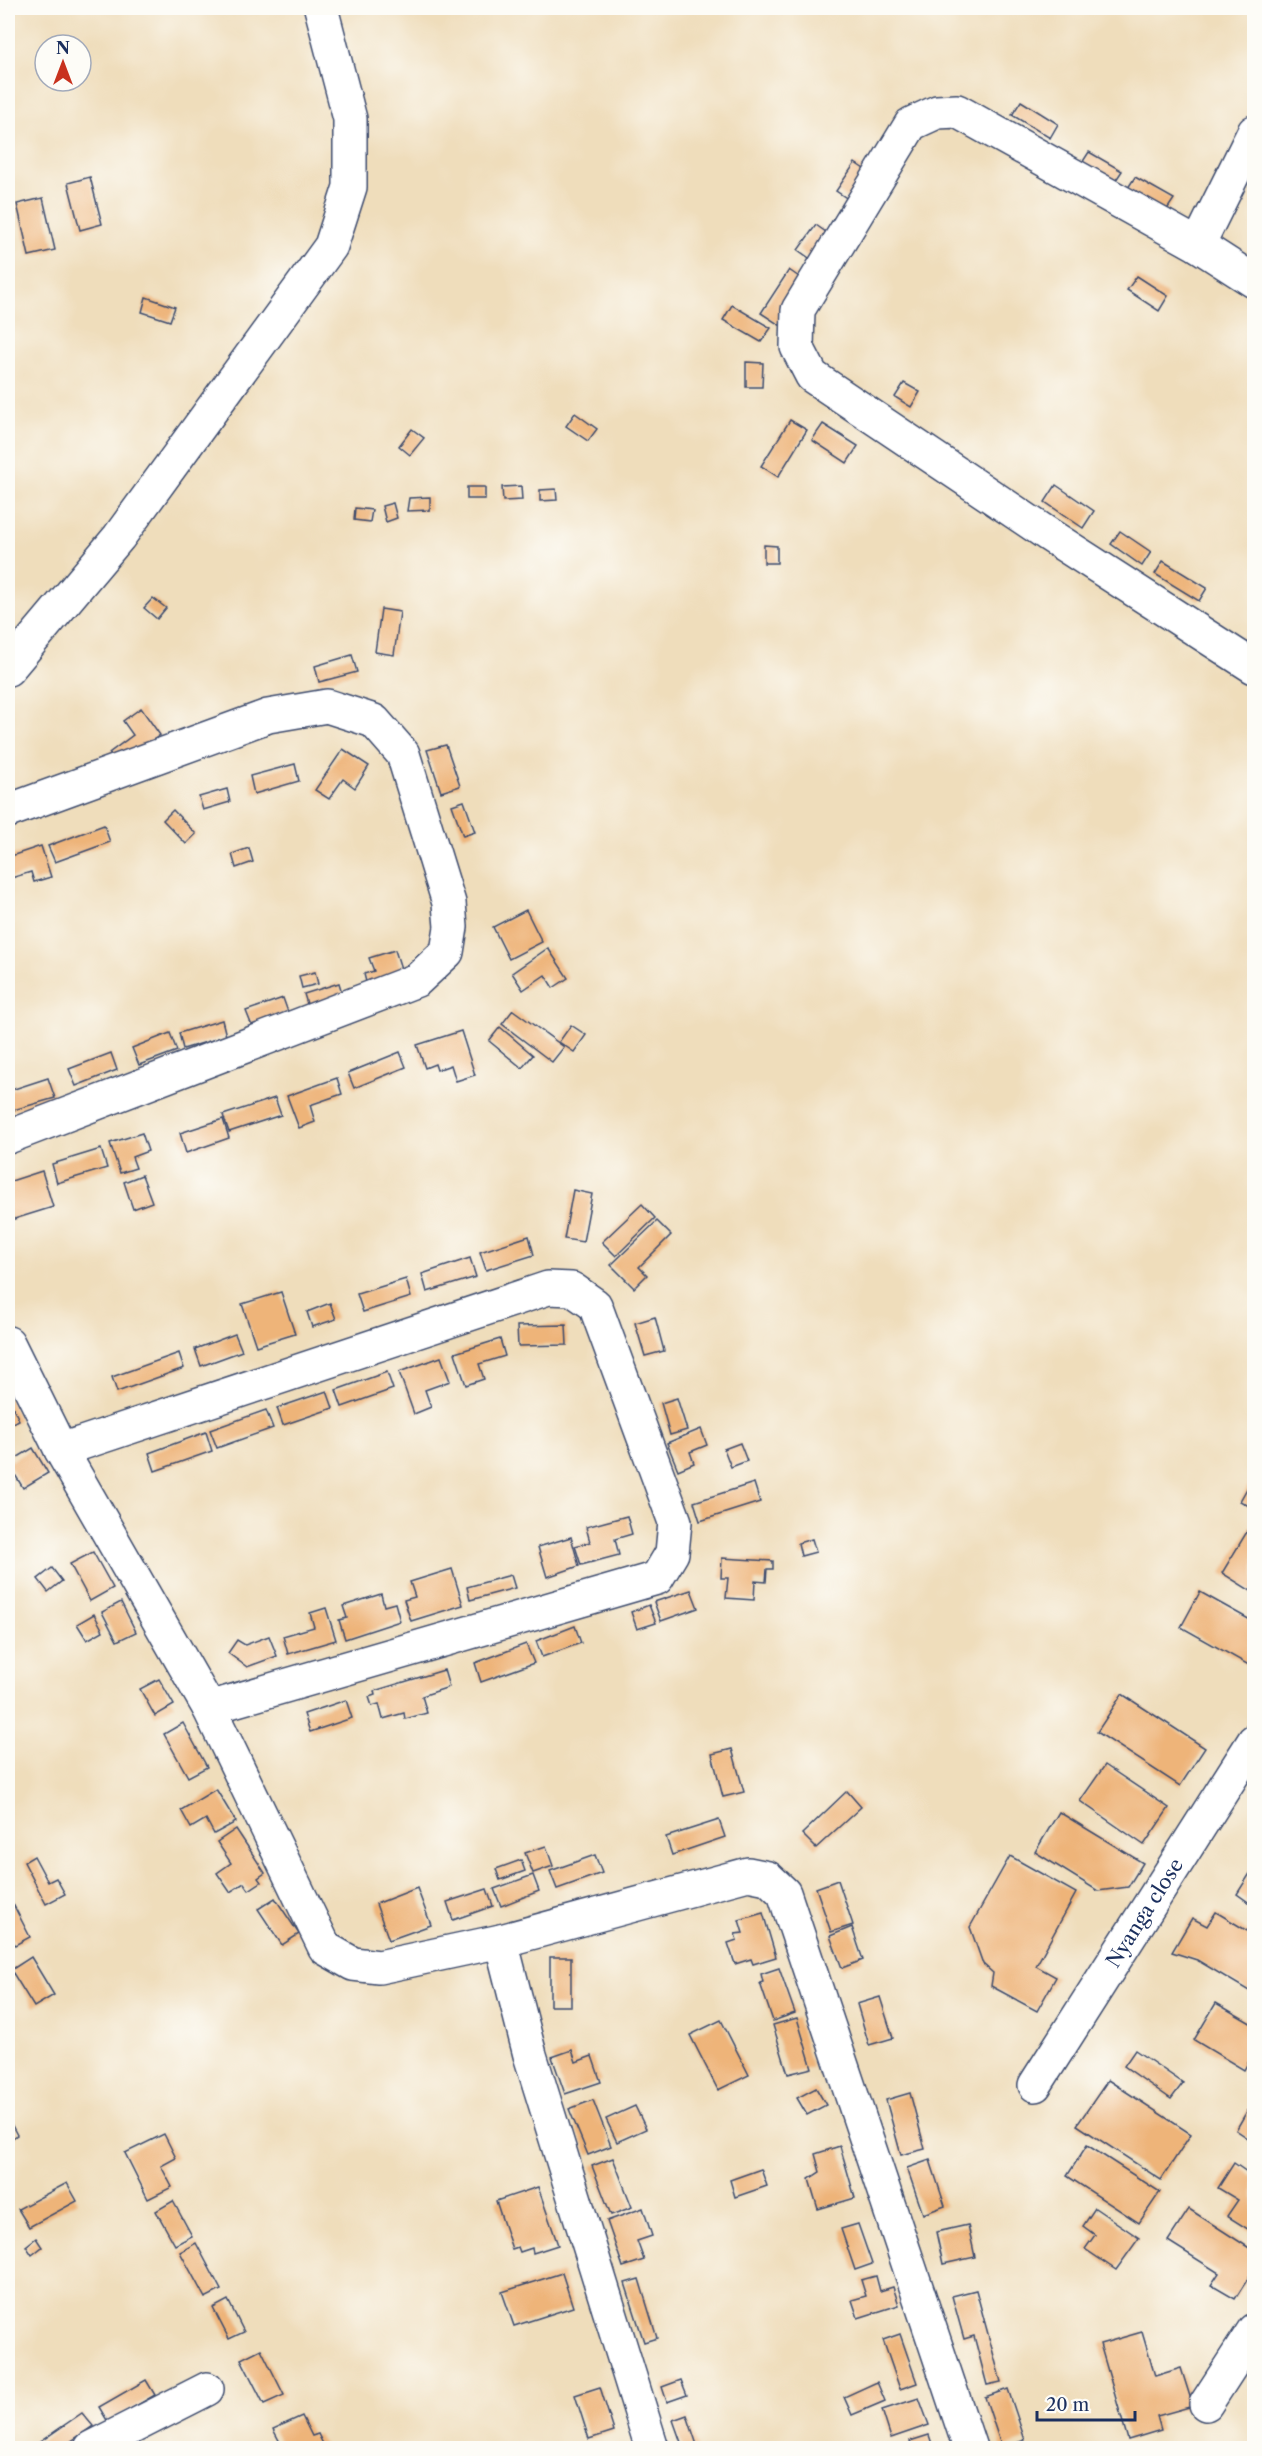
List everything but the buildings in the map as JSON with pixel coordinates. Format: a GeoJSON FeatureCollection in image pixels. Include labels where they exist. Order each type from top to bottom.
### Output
{"type":"FeatureCollection","features":[{"type":"Feature","properties":{"kind":"street"},"geometry":{"type":"LineString","coordinates":[[8,669],[119,537],[331,246],[350,187],[350,119],[321,8]]}},
{"type":"Feature","properties":{"kind":"street"},"geometry":{"type":"LineString","coordinates":[[1254,281],[1198,245],[957,111],[937,112],[911,124],[798,310],[797,347],[812,376],[1049,535],[1254,668]]}},
{"type":"Feature","properties":{"kind":"street"},"geometry":{"type":"LineString","coordinates":[[1198,245],[1254,132]]}},
{"type":"Feature","properties":{"kind":"street"},"geometry":{"type":"LineString","coordinates":[[8,812],[268,716],[327,706],[374,721],[403,754],[449,903],[451,927],[447,952],[417,980],[8,1137]]}},
{"type":"Feature","properties":{"kind":"street"},"geometry":{"type":"LineString","coordinates":[[61,1450],[548,1288],[572,1289],[595,1305],[675,1522],[672,1553],[657,1578],[209,1708]]}},
{"type":"Feature","properties":{"kind":"street"},"geometry":{"type":"LineString","coordinates":[[8,1343],[61,1450],[209,1708],[325,1948],[353,1964],[379,1967],[501,1941],[748,1874],[768,1878],[784,1893],[970,2448]]}},
{"type":"Feature","properties":{"kind":"street","name":"Nyanga close"},"geometry":{"type":"LineString","coordinates":[[1035,2085],[1254,1741]]}},
{"type":"Feature","properties":{"kind":"street"},"geometry":{"type":"LineString","coordinates":[[501,1941],[530,2055],[652,2448]]}},
{"type":"Feature","properties":{"kind":"street"},"geometry":{"type":"LineString","coordinates":[[1206,2404],[1254,2330]]}},
{"type":"Feature","properties":{"kind":"street"},"geometry":{"type":"LineString","coordinates":[[91,2448],[207,2389]]}}]}
